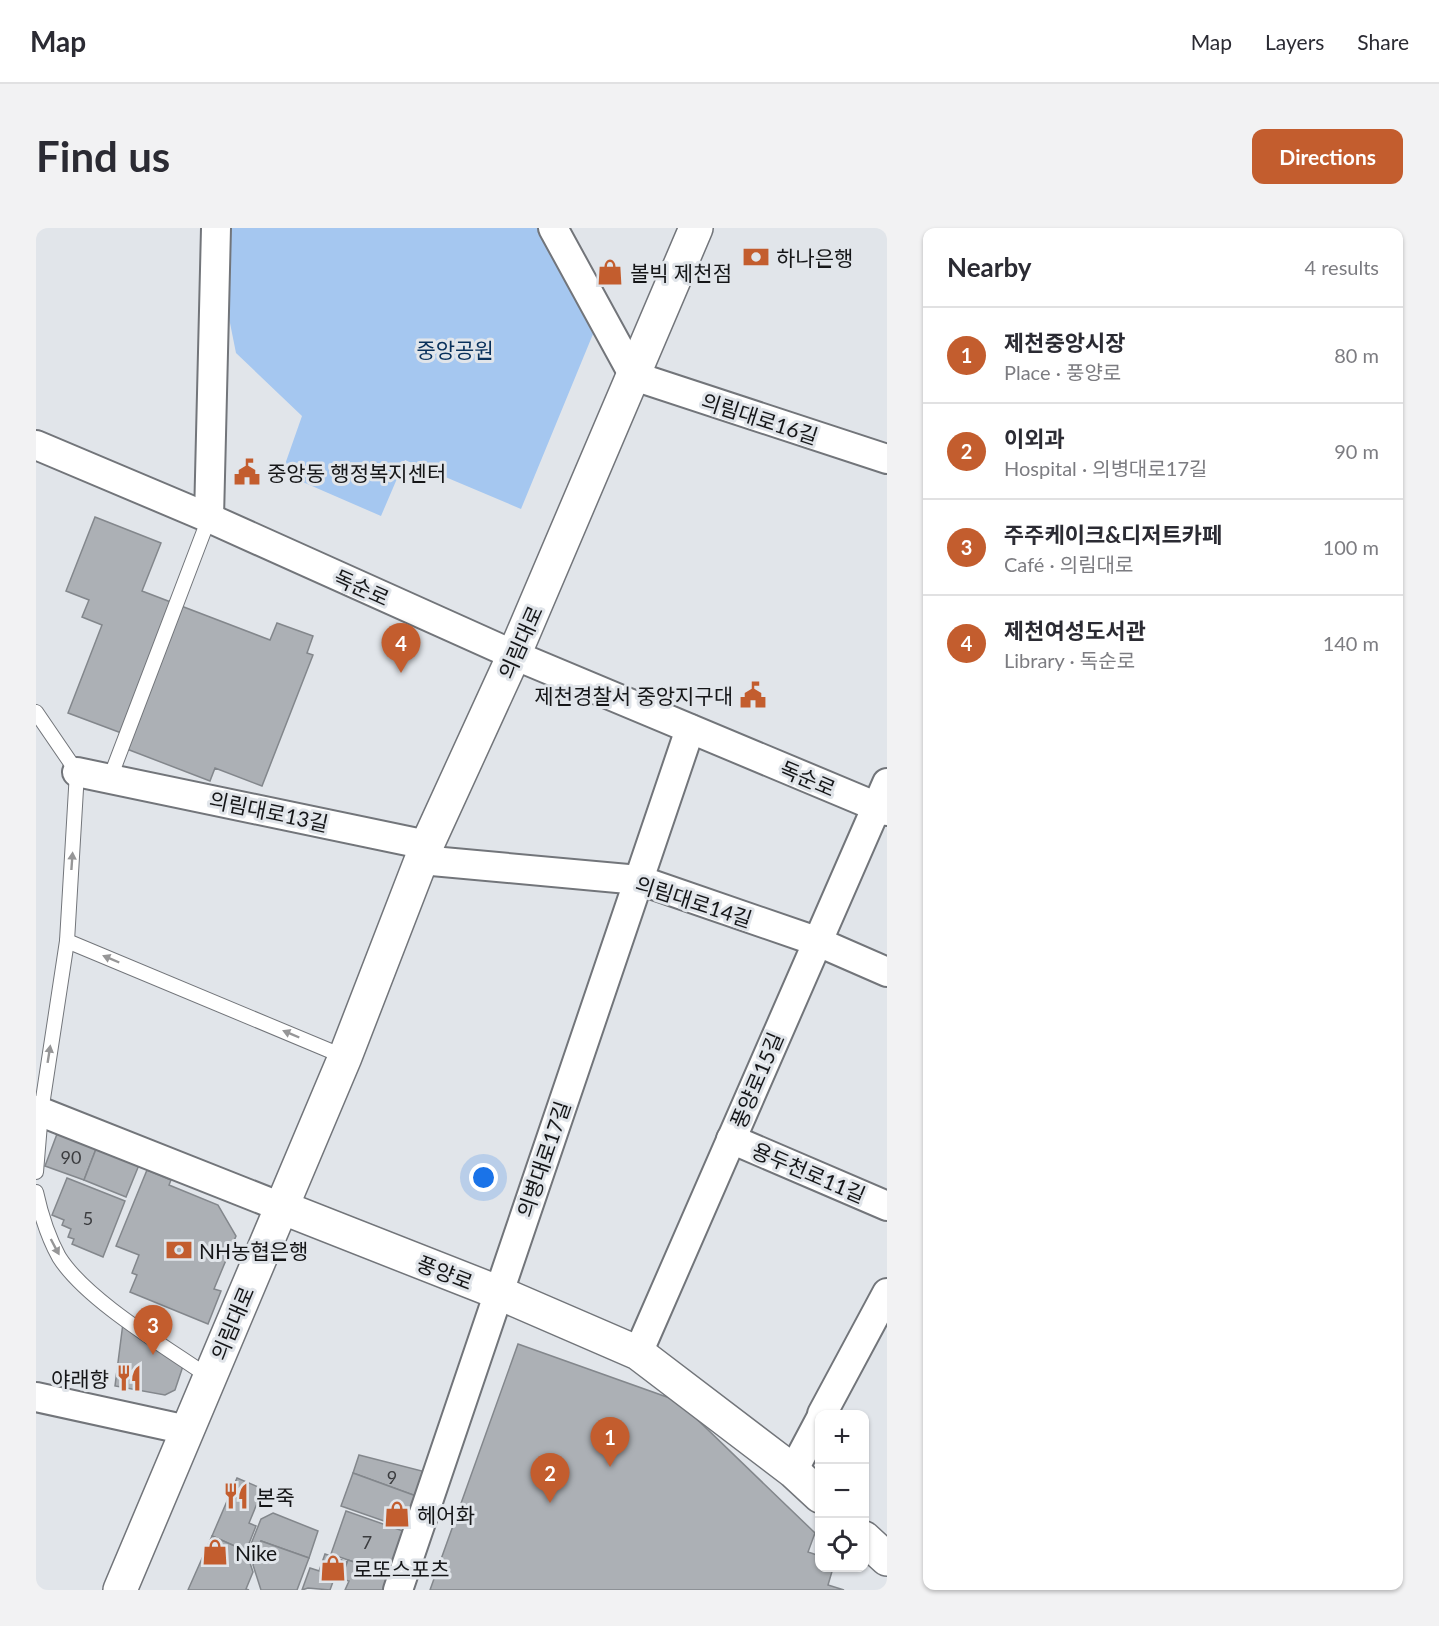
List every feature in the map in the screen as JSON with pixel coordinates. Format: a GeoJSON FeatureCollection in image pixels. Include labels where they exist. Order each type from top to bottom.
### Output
{"type":"FeatureCollection","features":[{"type":"Feature","properties":{"kind":"street"},"geometry":{"type":"LineString","coordinates":[[209,518],[216,228]]}},
{"type":"Feature","properties":{"kind":"street"},"geometry":{"type":"LineString","coordinates":[[553,228],[633,376]]}},
{"type":"Feature","properties":{"kind":"street","name":"의림대로"},"geometry":{"type":"LineString","coordinates":[[120,1590],[345,1057],[424,852],[514,655],[696,228]]}},
{"type":"Feature","properties":{"kind":"street","name":"의림대로16길"},"geometry":{"type":"LineString","coordinates":[[633,376],[887,459]]}},
{"type":"Feature","properties":{"kind":"street","name":"독순로"},"geometry":{"type":"LineString","coordinates":[[36,445],[209,518],[514,655],[690,729],[883,800]]}},
{"type":"Feature","properties":{"kind":"street","name":"의병대로17길"},"geometry":{"type":"LineString","coordinates":[[398,1590],[497,1292],[690,729]]}},
{"type":"Feature","properties":{"kind":"street","name":"의림대로13길"},"geometry":{"type":"LineString","coordinates":[[77,772],[424,852]]}},
{"type":"Feature","properties":{"kind":"street","name":"풍양로15길"},"geometry":{"type":"LineString","coordinates":[[638,1353],[816,941],[883,800]]}},
{"type":"Feature","properties":{"kind":"street","name":"의림대로14길"},"geometry":{"type":"LineString","coordinates":[[424,852],[639,880],[816,941],[887,972]]}},
{"type":"Feature","properties":{"kind":"street","name":"풍양로"},"geometry":{"type":"LineString","coordinates":[[38,1111],[497,1292],[638,1353],[793,1471],[815,1492]]}},
{"type":"Feature","properties":{"kind":"street","name":"용두천로11길"},"geometry":{"type":"LineString","coordinates":[[731,1138],[887,1206]]}},
{"type":"Feature","properties":{"kind":"street"},"geometry":{"type":"LineString","coordinates":[[824,1410],[887,1293]]}},
{"type":"Feature","properties":{"kind":"street"},"geometry":{"type":"LineString","coordinates":[[36,1397],[188,1430]]}},
{"type":"Feature","properties":{"kind":"street"},"geometry":{"type":"LineString","coordinates":[[793,1471],[815,1428]]}},
{"type":"Feature","properties":{"kind":"street"},"geometry":{"type":"LineString","coordinates":[[869,1543],[887,1560]]}},
{"type":"Feature","properties":{"kind":"lane"},"geometry":{"type":"LineString","coordinates":[[110,778],[209,518]]}},
{"type":"Feature","properties":{"kind":"lane"},"geometry":{"type":"LineString","coordinates":[[36,712],[77,772],[67,941],[38,1111],[36,1172]]}},
{"type":"Feature","properties":{"kind":"lane"},"geometry":{"type":"LineString","coordinates":[[67,941],[345,1057]]}},
{"type":"Feature","properties":{"kind":"lane"},"geometry":{"type":"LineString","coordinates":[[36,1192],[51,1241],[61,1259],[82,1284],[210,1378]]}},
{"type":"Feature","properties":{"kind":"green space","name":"중앙공원"},"geometry":{"type":"Polygon","coordinates":[[[231,228],[538,228],[593,334],[521,509],[405,460],[381,516],[282,473],[302,416],[236,353],[222,283],[231,228]]]}},
{"type":"Feature","properties":{"kind":"building"},"geometry":{"type":"Polygon","coordinates":[[[95,517],[161,543],[142,591],[270,640],[277,623],[313,636],[307,653],[313,655],[262,786],[215,768],[210,781],[119,746],[124,734],[68,713],[102,625],[82,617],[89,600],[66,591],[95,517]]]}},
{"type":"Feature","properties":{"kind":"building"},"geometry":{"type":"Polygon","coordinates":[[[57,1134],[96,1149],[84,1180],[45,1166],[57,1134]]]}},
{"type":"Feature","properties":{"kind":"building"},"geometry":{"type":"Polygon","coordinates":[[[96,1149],[139,1165],[126,1197],[84,1180],[96,1149]]]}},
{"type":"Feature","properties":{"kind":"building","name":"NH농협은행"},"geometry":{"type":"Polygon","coordinates":[[[147,1170],[171,1180],[169,1185],[218,1205],[236,1236],[214,1289],[221,1291],[208,1324],[130,1292],[137,1275],[132,1273],[139,1255],[116,1246],[147,1170]]]}},
{"type":"Feature","properties":{"kind":"building"},"geometry":{"type":"Polygon","coordinates":[[[67,1178],[125,1201],[103,1257],[72,1244],[74,1239],[68,1237],[71,1229],[62,1225],[64,1220],[52,1215],[67,1178]]]}},
{"type":"Feature","properties":{"kind":"building"},"geometry":{"type":"Polygon","coordinates":[[[123,1323],[183,1366],[175,1390],[165,1395],[115,1386],[123,1323]]]}},
{"type":"Feature","properties":{"kind":"building"},"geometry":{"type":"Polygon","coordinates":[[[518,1344],[678,1401],[815,1533],[808,1552],[815,1554],[815,1572],[832,1572],[828,1585],[844,1590],[430,1590],[518,1344]]]}},
{"type":"Feature","properties":{"kind":"building"},"geometry":{"type":"Polygon","coordinates":[[[359,1455],[422,1471],[422,1481],[416,1496],[353,1473],[359,1455]]]}},
{"type":"Feature","properties":{"kind":"building"},"geometry":{"type":"Polygon","coordinates":[[[353,1473],[416,1496],[404,1528],[341,1506],[353,1473]]]}},
{"type":"Feature","properties":{"kind":"building"},"geometry":{"type":"Polygon","coordinates":[[[237,1478],[263,1489],[249,1523],[256,1526],[246,1551],[212,1536],[237,1478]]]}},
{"type":"Feature","properties":{"kind":"building"},"geometry":{"type":"Polygon","coordinates":[[[346,1511],[403,1531],[388,1574],[331,1554],[346,1511]]]}},
{"type":"Feature","properties":{"kind":"building"},"geometry":{"type":"Polygon","coordinates":[[[273,1513],[318,1531],[309,1558],[261,1541],[257,1552],[249,1549],[261,1519],[273,1513]]]}},
{"type":"Feature","properties":{"kind":"building"},"geometry":{"type":"Polygon","coordinates":[[[212,1536],[246,1551],[253,1572],[246,1589],[249,1590],[188,1590],[212,1536]]]}},
{"type":"Feature","properties":{"kind":"building"},"geometry":{"type":"Polygon","coordinates":[[[261,1541],[309,1558],[297,1590],[261,1590],[253,1565],[261,1541]]]}},
{"type":"Feature","properties":{"kind":"building"},"geometry":{"type":"Polygon","coordinates":[[[325,1554],[347,1562],[341,1579],[319,1571],[325,1554]]]}},
{"type":"Feature","properties":{"kind":"building"},"geometry":{"type":"Polygon","coordinates":[[[348,1560],[388,1574],[383,1590],[345,1590],[349,1581],[341,1579],[348,1560]]]}},
{"type":"Feature","properties":{"kind":"building"},"geometry":{"type":"Polygon","coordinates":[[[310,1568],[335,1576],[330,1590],[308,1588],[302,1590],[310,1568]]]}},
{"type":"Feature","properties":{"kind":"place","name":"하나은행"},"geometry":{"type":"Point","coordinates":[756,257]}},
{"type":"Feature","properties":{"kind":"place","name":"볼빅 제천점"},"geometry":{"type":"Point","coordinates":[610,272]}},
{"type":"Feature","properties":{"kind":"place","name":"중앙동 행정복지센터"},"geometry":{"type":"Point","coordinates":[247,472]}},
{"type":"Feature","properties":{"kind":"place","name":"제천여성도서관"},"geometry":{"type":"Point","coordinates":[401,673]}},
{"type":"Feature","properties":{"kind":"place","name":"제천경찰서 중앙지구대"},"geometry":{"type":"Point","coordinates":[753,695]}},
{"type":"Feature","properties":{"kind":"place","name":"NH농협은행"},"geometry":{"type":"Point","coordinates":[179,1250]}},
{"type":"Feature","properties":{"kind":"place","name":"주주케이크&디저트카페"},"geometry":{"type":"Point","coordinates":[153,1355]}},
{"type":"Feature","properties":{"kind":"place","name":"야래향"},"geometry":{"type":"Point","coordinates":[129,1378]}},
{"type":"Feature","properties":{"kind":"place","name":"제천중앙시장"},"geometry":{"type":"Point","coordinates":[610,1467]}},
{"type":"Feature","properties":{"kind":"place","name":"본죽"},"geometry":{"type":"Point","coordinates":[236,1496]}},
{"type":"Feature","properties":{"kind":"place","name":"이외과"},"geometry":{"type":"Point","coordinates":[550,1503]}},
{"type":"Feature","properties":{"kind":"place","name":"헤어화"},"geometry":{"type":"Point","coordinates":[397,1514]}},
{"type":"Feature","properties":{"kind":"place","name":"Nike"},"geometry":{"type":"Point","coordinates":[215,1552]}},
{"type":"Feature","properties":{"kind":"place","name":"로또스포츠"},"geometry":{"type":"Point","coordinates":[333,1568]}}]}
